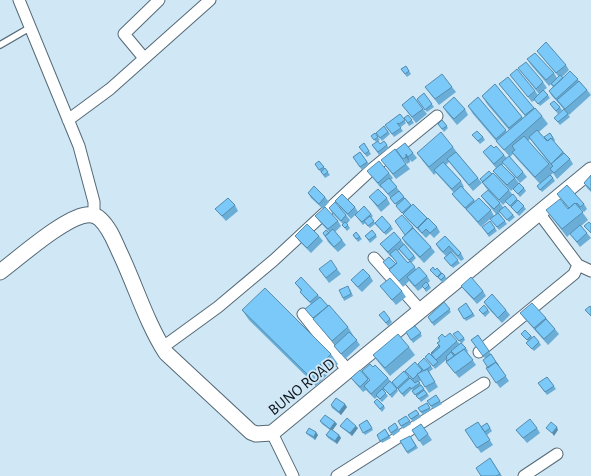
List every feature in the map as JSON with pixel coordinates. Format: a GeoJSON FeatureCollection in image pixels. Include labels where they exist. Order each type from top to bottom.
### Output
{"type":"FeatureCollection","features":[{"type":"Feature","properties":{"kind":"street"},"geometry":{"type":"LineString","coordinates":[[0,272],[64,225],[85,215],[94,215],[91,189],[79,146],[20,0]]}},
{"type":"Feature","properties":{"kind":"street"},"geometry":{"type":"LineString","coordinates":[[144,58],[124,34],[159,0]]}},
{"type":"Feature","properties":{"kind":"street"},"geometry":{"type":"LineString","coordinates":[[68,120],[110,90],[210,0]]}},
{"type":"Feature","properties":{"kind":"street"},"geometry":{"type":"LineString","coordinates":[[162,347],[218,307],[274,260],[372,169],[437,116]]}},
{"type":"Feature","properties":{"kind":"street","name":"BUNO ROAD"},"geometry":{"type":"LineString","coordinates":[[94,215],[101,219],[108,229],[133,278],[162,347],[166,353],[251,432],[256,434],[272,433],[591,170]]}},
{"type":"Feature","properties":{"kind":"street"},"geometry":{"type":"LineString","coordinates":[[539,213],[578,265],[591,271]]}},
{"type":"Feature","properties":{"kind":"street"},"geometry":{"type":"LineString","coordinates":[[374,258],[421,311]]}},
{"type":"Feature","properties":{"kind":"street"},"geometry":{"type":"LineString","coordinates":[[479,352],[574,274],[578,265]]}},
{"type":"Feature","properties":{"kind":"street"},"geometry":{"type":"LineString","coordinates":[[303,314],[348,371]]}},
{"type":"Feature","properties":{"kind":"street"},"geometry":{"type":"LineString","coordinates":[[337,476],[484,383]]}},
{"type":"Feature","properties":{"kind":"street"},"geometry":{"type":"LineString","coordinates":[[272,433],[293,476]]}},
{"type":"Feature","properties":{"kind":"street"},"geometry":{"type":"LineString","coordinates":[[524,476],[557,454]]}},
{"type":"Feature","properties":{"kind":"lane"},"geometry":{"type":"LineString","coordinates":[[0,45],[31,26]]}},
{"type":"Feature","properties":{"kind":"building"},"geometry":{"type":"Polygon","coordinates":[[[546,42],[566,65],[556,73],[537,51],[546,42]]]}},
{"type":"Feature","properties":{"kind":"building"},"geometry":{"type":"Polygon","coordinates":[[[535,53],[554,73],[546,80],[527,59],[535,53]]]}},
{"type":"Feature","properties":{"kind":"building"},"geometry":{"type":"Polygon","coordinates":[[[526,62],[543,82],[536,89],[518,68],[526,62]]]}},
{"type":"Feature","properties":{"kind":"building"},"geometry":{"type":"Polygon","coordinates":[[[406,66],[409,71],[405,74],[401,69],[406,66]]]}},
{"type":"Feature","properties":{"kind":"building"},"geometry":{"type":"Polygon","coordinates":[[[517,69],[535,91],[528,97],[510,75],[517,69]]]}},
{"type":"Feature","properties":{"kind":"building"},"geometry":{"type":"Polygon","coordinates":[[[570,71],[578,79],[556,99],[549,91],[570,71]]]}},
{"type":"Feature","properties":{"kind":"building"},"geometry":{"type":"Polygon","coordinates":[[[442,74],[452,87],[435,99],[425,87],[442,74]]]}},
{"type":"Feature","properties":{"kind":"building"},"geometry":{"type":"Polygon","coordinates":[[[560,75],[563,78],[554,86],[551,84],[560,75]]]}},
{"type":"Feature","properties":{"kind":"building"},"geometry":{"type":"Polygon","coordinates":[[[508,77],[534,108],[525,115],[499,84],[508,77]]]}},
{"type":"Feature","properties":{"kind":"building"},"geometry":{"type":"Polygon","coordinates":[[[579,81],[587,90],[565,109],[557,100],[579,81]]]}},
{"type":"Feature","properties":{"kind":"building"},"geometry":{"type":"Polygon","coordinates":[[[495,84],[522,117],[509,128],[482,96],[495,84]]]}},
{"type":"Feature","properties":{"kind":"building"},"geometry":{"type":"Polygon","coordinates":[[[543,90],[548,95],[538,104],[534,99],[543,90]]]}},
{"type":"Feature","properties":{"kind":"building"},"geometry":{"type":"Polygon","coordinates":[[[424,93],[432,104],[425,110],[417,99],[424,93]]]}},
{"type":"Feature","properties":{"kind":"building"},"geometry":{"type":"Polygon","coordinates":[[[413,96],[423,109],[412,117],[402,105],[413,96]]]}},
{"type":"Feature","properties":{"kind":"building"},"geometry":{"type":"Polygon","coordinates":[[[454,97],[465,109],[454,119],[443,107],[454,97]]]}},
{"type":"Feature","properties":{"kind":"building"},"geometry":{"type":"Polygon","coordinates":[[[478,97],[506,130],[496,139],[468,106],[478,97]]]}},
{"type":"Feature","properties":{"kind":"building"},"geometry":{"type":"Polygon","coordinates":[[[554,101],[560,107],[556,111],[550,104],[554,101]]]}},
{"type":"Feature","properties":{"kind":"building"},"geometry":{"type":"Polygon","coordinates":[[[535,108],[542,116],[504,150],[496,141],[535,108]]]}},
{"type":"Feature","properties":{"kind":"building"},"geometry":{"type":"Polygon","coordinates":[[[564,109],[568,114],[558,122],[554,118],[564,109]]]}},
{"type":"Feature","properties":{"kind":"building"},"geometry":{"type":"Polygon","coordinates":[[[400,114],[405,120],[399,124],[397,123],[401,128],[392,134],[385,125],[400,114]]]}},
{"type":"Feature","properties":{"kind":"building"},"geometry":{"type":"Polygon","coordinates":[[[408,115],[412,120],[408,123],[404,118],[408,115]]]}},
{"type":"Feature","properties":{"kind":"building"},"geometry":{"type":"Polygon","coordinates":[[[442,120],[447,126],[442,129],[438,124],[442,120]]]}},
{"type":"Feature","properties":{"kind":"building"},"geometry":{"type":"Polygon","coordinates":[[[384,126],[388,132],[380,138],[376,133],[384,126]]]}},
{"type":"Feature","properties":{"kind":"building"},"geometry":{"type":"Polygon","coordinates":[[[537,130],[547,141],[551,138],[563,152],[551,164],[529,137],[537,130]]]}},
{"type":"Feature","properties":{"kind":"building"},"geometry":{"type":"Polygon","coordinates":[[[477,131],[483,137],[478,141],[472,135],[477,131]]]}},
{"type":"Feature","properties":{"kind":"building"},"geometry":{"type":"Polygon","coordinates":[[[441,132],[453,147],[429,167],[417,153],[441,132]]]}},
{"type":"Feature","properties":{"kind":"building"},"geometry":{"type":"Polygon","coordinates":[[[375,133],[378,137],[374,140],[371,136],[375,133]]]}},
{"type":"Feature","properties":{"kind":"building"},"geometry":{"type":"Polygon","coordinates":[[[550,133],[553,138],[548,141],[544,137],[550,133]]]}},
{"type":"Feature","properties":{"kind":"building"},"geometry":{"type":"Polygon","coordinates":[[[524,136],[549,164],[535,177],[512,152],[515,150],[512,146],[524,136]]]}},
{"type":"Feature","properties":{"kind":"building"},"geometry":{"type":"Polygon","coordinates":[[[378,141],[380,144],[384,141],[387,145],[378,152],[372,145],[378,141]]]}},
{"type":"Feature","properties":{"kind":"building"},"geometry":{"type":"Polygon","coordinates":[[[364,143],[369,151],[365,154],[359,147],[364,143]]]}},
{"type":"Feature","properties":{"kind":"building"},"geometry":{"type":"Polygon","coordinates":[[[405,143],[413,153],[408,157],[406,154],[406,157],[403,159],[396,150],[405,143]]]}},
{"type":"Feature","properties":{"kind":"building"},"geometry":{"type":"Polygon","coordinates":[[[491,145],[494,148],[496,146],[504,155],[494,164],[483,152],[491,145]]]}},
{"type":"Feature","properties":{"kind":"building"},"geometry":{"type":"Polygon","coordinates":[[[395,149],[406,164],[393,174],[381,160],[395,149]]]}},
{"type":"Feature","properties":{"kind":"building"},"geometry":{"type":"Polygon","coordinates":[[[360,152],[367,162],[360,167],[353,157],[360,152]]]}},
{"type":"Feature","properties":{"kind":"building"},"geometry":{"type":"Polygon","coordinates":[[[456,152],[478,178],[469,185],[447,159],[456,152]]]}},
{"type":"Feature","properties":{"kind":"building"},"geometry":{"type":"Polygon","coordinates":[[[564,153],[570,159],[554,173],[550,169],[553,166],[551,164],[564,153]]]}},
{"type":"Feature","properties":{"kind":"building"},"geometry":{"type":"Polygon","coordinates":[[[509,156],[523,172],[517,178],[502,162],[509,156]]]}},
{"type":"Feature","properties":{"kind":"building"},"geometry":{"type":"Polygon","coordinates":[[[319,161],[324,167],[319,170],[315,164],[319,161]]]}},
{"type":"Feature","properties":{"kind":"building"},"geometry":{"type":"Polygon","coordinates":[[[379,161],[389,173],[378,183],[367,171],[379,161]]]}},
{"type":"Feature","properties":{"kind":"building"},"geometry":{"type":"Polygon","coordinates":[[[443,162],[461,181],[452,189],[434,170],[443,162]]]}},
{"type":"Feature","properties":{"kind":"building"},"geometry":{"type":"Polygon","coordinates":[[[501,164],[515,178],[507,185],[493,171],[501,164]]]}},
{"type":"Feature","properties":{"kind":"building"},"geometry":{"type":"Polygon","coordinates":[[[325,168],[328,172],[324,175],[321,172],[325,168]]]}},
{"type":"Feature","properties":{"kind":"building"},"geometry":{"type":"Polygon","coordinates":[[[489,171],[492,174],[483,182],[480,179],[489,171]]]}},
{"type":"Feature","properties":{"kind":"building"},"geometry":{"type":"Polygon","coordinates":[[[493,173],[509,190],[499,200],[482,182],[493,173]]]}},
{"type":"Feature","properties":{"kind":"building"},"geometry":{"type":"Polygon","coordinates":[[[550,175],[553,178],[540,190],[537,186],[550,175]]]}},
{"type":"Feature","properties":{"kind":"building"},"geometry":{"type":"Polygon","coordinates":[[[591,175],[591,190],[584,183],[591,175]]]}},
{"type":"Feature","properties":{"kind":"building"},"geometry":{"type":"Polygon","coordinates":[[[389,178],[397,187],[388,194],[380,185],[389,178]]]}},
{"type":"Feature","properties":{"kind":"building"},"geometry":{"type":"Polygon","coordinates":[[[519,183],[524,188],[518,194],[513,189],[519,183]]]}},
{"type":"Feature","properties":{"kind":"building"},"geometry":{"type":"Polygon","coordinates":[[[567,185],[584,204],[580,207],[577,203],[575,203],[569,208],[557,194],[567,185]]]}},
{"type":"Feature","properties":{"kind":"building"},"geometry":{"type":"Polygon","coordinates":[[[314,186],[325,197],[319,204],[308,193],[314,186]]]}},
{"type":"Feature","properties":{"kind":"building"},"geometry":{"type":"Polygon","coordinates":[[[461,186],[474,200],[465,208],[452,194],[461,186]]]}},
{"type":"Feature","properties":{"kind":"building"},"geometry":{"type":"Polygon","coordinates":[[[378,189],[387,198],[378,206],[369,197],[378,189]]]}},
{"type":"Feature","properties":{"kind":"building"},"geometry":{"type":"Polygon","coordinates":[[[488,190],[500,203],[494,209],[481,196],[488,190]]]}},
{"type":"Feature","properties":{"kind":"building"},"geometry":{"type":"Polygon","coordinates":[[[399,191],[404,197],[395,204],[390,198],[399,191]]]}},
{"type":"Feature","properties":{"kind":"building"},"geometry":{"type":"Polygon","coordinates":[[[342,194],[355,207],[348,214],[335,201],[342,194]]]}},
{"type":"Feature","properties":{"kind":"building"},"geometry":{"type":"Polygon","coordinates":[[[513,194],[517,199],[510,206],[505,201],[513,194]]]}},
{"type":"Feature","properties":{"kind":"building"},"geometry":{"type":"Polygon","coordinates":[[[228,198],[235,205],[222,216],[215,209],[228,198]]]}},
{"type":"Feature","properties":{"kind":"building"},"geometry":{"type":"Polygon","coordinates":[[[405,198],[411,205],[402,213],[396,206],[405,198]]]}},
{"type":"Feature","properties":{"kind":"building"},"geometry":{"type":"Polygon","coordinates":[[[479,198],[491,210],[478,222],[466,209],[479,198]]]}},
{"type":"Feature","properties":{"kind":"building"},"geometry":{"type":"Polygon","coordinates":[[[560,199],[568,209],[575,203],[583,212],[562,229],[546,210],[560,199]]]}},
{"type":"Feature","properties":{"kind":"building"},"geometry":{"type":"Polygon","coordinates":[[[518,200],[524,206],[517,213],[511,207],[518,200]]]}},
{"type":"Feature","properties":{"kind":"building"},"geometry":{"type":"Polygon","coordinates":[[[335,202],[346,215],[341,221],[329,208],[335,202]]]}},
{"type":"Feature","properties":{"kind":"building"},"geometry":{"type":"Polygon","coordinates":[[[413,204],[427,218],[417,228],[403,214],[413,204]]]}},
{"type":"Feature","properties":{"kind":"building"},"geometry":{"type":"Polygon","coordinates":[[[364,206],[371,214],[362,222],[355,215],[364,206]]]}},
{"type":"Feature","properties":{"kind":"building"},"geometry":{"type":"Polygon","coordinates":[[[505,206],[513,215],[507,220],[499,211],[505,206]]]}},
{"type":"Feature","properties":{"kind":"building"},"geometry":{"type":"Polygon","coordinates":[[[325,207],[338,221],[328,229],[315,216],[325,207]]]}},
{"type":"Feature","properties":{"kind":"building"},"geometry":{"type":"Polygon","coordinates":[[[498,213],[505,221],[497,227],[490,219],[498,213]]]}},
{"type":"Feature","properties":{"kind":"building"},"geometry":{"type":"Polygon","coordinates":[[[402,215],[413,227],[405,235],[395,221],[402,215]]]}},
{"type":"Feature","properties":{"kind":"building"},"geometry":{"type":"Polygon","coordinates":[[[370,216],[374,221],[368,226],[364,221],[370,216]]]}},
{"type":"Feature","properties":{"kind":"building"},"geometry":{"type":"Polygon","coordinates":[[[382,216],[391,226],[384,233],[375,223],[382,216]]]}},
{"type":"Feature","properties":{"kind":"building"},"geometry":{"type":"Polygon","coordinates":[[[428,218],[437,227],[430,233],[426,229],[422,233],[418,228],[428,218]]]}},
{"type":"Feature","properties":{"kind":"building"},"geometry":{"type":"Polygon","coordinates":[[[490,221],[495,228],[488,234],[482,227],[490,221]]]}},
{"type":"Feature","properties":{"kind":"building"},"geometry":{"type":"Polygon","coordinates":[[[345,222],[348,225],[345,228],[342,225],[345,222]]]}},
{"type":"Feature","properties":{"kind":"building"},"geometry":{"type":"Polygon","coordinates":[[[589,222],[591,224],[591,233],[584,226],[589,222]]]}},
{"type":"Feature","properties":{"kind":"building"},"geometry":{"type":"Polygon","coordinates":[[[307,224],[319,236],[307,248],[295,236],[307,224]]]}},
{"type":"Feature","properties":{"kind":"building"},"geometry":{"type":"Polygon","coordinates":[[[580,225],[587,233],[577,242],[570,234],[580,225]]]}},
{"type":"Feature","properties":{"kind":"building"},"geometry":{"type":"Polygon","coordinates":[[[413,228],[431,247],[420,257],[402,238],[413,228]]]}},
{"type":"Feature","properties":{"kind":"building"},"geometry":{"type":"Polygon","coordinates":[[[333,229],[342,240],[334,247],[325,236],[333,229]]]}},
{"type":"Feature","properties":{"kind":"building"},"geometry":{"type":"Polygon","coordinates":[[[326,230],[329,233],[325,236],[323,233],[326,230]]]}},
{"type":"Feature","properties":{"kind":"building"},"geometry":{"type":"Polygon","coordinates":[[[372,230],[376,235],[369,240],[365,236],[372,230]]]}},
{"type":"Feature","properties":{"kind":"building"},"geometry":{"type":"Polygon","coordinates":[[[356,232],[360,237],[356,239],[353,235],[356,232]]]}},
{"type":"Feature","properties":{"kind":"building"},"geometry":{"type":"Polygon","coordinates":[[[394,232],[401,240],[388,252],[380,244],[394,232]]]}},
{"type":"Feature","properties":{"kind":"building"},"geometry":{"type":"Polygon","coordinates":[[[445,236],[461,253],[458,256],[449,246],[443,252],[436,244],[445,236]]]}},
{"type":"Feature","properties":{"kind":"building"},"geometry":{"type":"Polygon","coordinates":[[[404,244],[414,256],[409,260],[399,249],[404,244]]]}},
{"type":"Feature","properties":{"kind":"building"},"geometry":{"type":"Polygon","coordinates":[[[396,249],[408,263],[410,261],[415,267],[399,281],[389,270],[397,263],[390,254],[396,249]]]}},
{"type":"Feature","properties":{"kind":"building"},"geometry":{"type":"Polygon","coordinates":[[[451,252],[458,260],[451,266],[444,258],[451,252]]]}},
{"type":"Feature","properties":{"kind":"building"},"geometry":{"type":"Polygon","coordinates":[[[389,257],[396,264],[389,269],[383,262],[389,257]]]}},
{"type":"Feature","properties":{"kind":"building"},"geometry":{"type":"Polygon","coordinates":[[[331,260],[337,269],[326,278],[319,269],[331,260]]]}},
{"type":"Feature","properties":{"kind":"building"},"geometry":{"type":"Polygon","coordinates":[[[419,267],[427,276],[415,286],[407,277],[419,267]]]}},
{"type":"Feature","properties":{"kind":"building"},"geometry":{"type":"Polygon","coordinates":[[[433,267],[435,270],[437,268],[441,273],[437,277],[430,270],[433,267]]]}},
{"type":"Feature","properties":{"kind":"building"},"geometry":{"type":"Polygon","coordinates":[[[363,269],[370,276],[358,287],[351,280],[363,269]]]}},
{"type":"Feature","properties":{"kind":"building"},"geometry":{"type":"Polygon","coordinates":[[[442,273],[445,276],[441,280],[438,277],[442,273]]]}},
{"type":"Feature","properties":{"kind":"building"},"geometry":{"type":"Polygon","coordinates":[[[301,277],[318,295],[310,302],[300,292],[302,290],[295,283],[301,277]]]}},
{"type":"Feature","properties":{"kind":"building"},"geometry":{"type":"Polygon","coordinates":[[[471,277],[483,291],[474,299],[461,286],[471,277]]]}},
{"type":"Feature","properties":{"kind":"building"},"geometry":{"type":"Polygon","coordinates":[[[390,278],[402,291],[392,300],[380,286],[390,278]]]}},
{"type":"Feature","properties":{"kind":"building"},"geometry":{"type":"Polygon","coordinates":[[[426,282],[429,285],[425,289],[422,286],[426,282]]]}},
{"type":"Feature","properties":{"kind":"building"},"geometry":{"type":"Polygon","coordinates":[[[348,286],[351,294],[343,298],[339,290],[348,286]]]}},
{"type":"Feature","properties":{"kind":"building"},"geometry":{"type":"Polygon","coordinates":[[[265,288],[331,354],[309,376],[242,310],[265,288]]]}},
{"type":"Feature","properties":{"kind":"building"},"geometry":{"type":"Polygon","coordinates":[[[492,294],[506,310],[498,318],[484,302],[492,294]]]}},
{"type":"Feature","properties":{"kind":"building"},"geometry":{"type":"Polygon","coordinates":[[[320,297],[328,306],[313,318],[305,309],[320,297]]]}},
{"type":"Feature","properties":{"kind":"building"},"geometry":{"type":"Polygon","coordinates":[[[444,302],[450,309],[432,323],[428,317],[444,302]]]}},
{"type":"Feature","properties":{"kind":"building"},"geometry":{"type":"Polygon","coordinates":[[[466,303],[473,314],[464,319],[458,309],[466,303]]]}},
{"type":"Feature","properties":{"kind":"building"},"geometry":{"type":"Polygon","coordinates":[[[532,303],[546,318],[534,328],[520,313],[532,303]]]}},
{"type":"Feature","properties":{"kind":"building"},"geometry":{"type":"Polygon","coordinates":[[[329,305],[348,327],[332,341],[313,319],[329,305]]]}},
{"type":"Feature","properties":{"kind":"building"},"geometry":{"type":"Polygon","coordinates":[[[484,305],[488,310],[483,314],[479,310],[484,305]]]}},
{"type":"Feature","properties":{"kind":"building"},"geometry":{"type":"Polygon","coordinates":[[[590,306],[591,308],[591,316],[585,310],[590,306]]]}},
{"type":"Feature","properties":{"kind":"building"},"geometry":{"type":"Polygon","coordinates":[[[384,311],[390,319],[386,323],[379,315],[384,311]]]}},
{"type":"Feature","properties":{"kind":"building"},"geometry":{"type":"Polygon","coordinates":[[[546,319],[555,329],[544,339],[535,329],[546,319]]]}},
{"type":"Feature","properties":{"kind":"building"},"geometry":{"type":"Polygon","coordinates":[[[415,326],[421,333],[411,340],[406,332],[415,326]]]}},
{"type":"Feature","properties":{"kind":"building"},"geometry":{"type":"Polygon","coordinates":[[[525,330],[531,336],[527,340],[521,334],[525,330]]]}},
{"type":"Feature","properties":{"kind":"building"},"geometry":{"type":"Polygon","coordinates":[[[458,331],[464,338],[459,341],[453,334],[458,331]]]}},
{"type":"Feature","properties":{"kind":"building"},"geometry":{"type":"Polygon","coordinates":[[[349,332],[357,340],[341,354],[334,346],[349,332]]]}},
{"type":"Feature","properties":{"kind":"building"},"geometry":{"type":"Polygon","coordinates":[[[450,333],[457,341],[436,360],[431,354],[440,346],[437,343],[440,341],[438,338],[442,334],[445,337],[450,333]]]}},
{"type":"Feature","properties":{"kind":"building"},"geometry":{"type":"Polygon","coordinates":[[[398,334],[409,347],[385,368],[373,355],[398,334]]]}},
{"type":"Feature","properties":{"kind":"building"},"geometry":{"type":"Polygon","coordinates":[[[478,335],[489,351],[483,356],[471,340],[478,335]]]}},
{"type":"Feature","properties":{"kind":"building"},"geometry":{"type":"Polygon","coordinates":[[[534,336],[539,342],[532,349],[526,343],[534,336]]]}},
{"type":"Feature","properties":{"kind":"building"},"geometry":{"type":"Polygon","coordinates":[[[461,343],[466,348],[455,355],[451,351],[461,343]]]}},
{"type":"Feature","properties":{"kind":"building"},"geometry":{"type":"Polygon","coordinates":[[[439,345],[440,347],[432,354],[431,353],[439,345]]]}},
{"type":"Feature","properties":{"kind":"building"},"geometry":{"type":"Polygon","coordinates":[[[464,349],[473,360],[455,373],[446,362],[464,349]]]}},
{"type":"Feature","properties":{"kind":"building"},"geometry":{"type":"Polygon","coordinates":[[[451,352],[454,356],[447,361],[446,357],[451,352]]]}},
{"type":"Feature","properties":{"kind":"building"},"geometry":{"type":"Polygon","coordinates":[[[429,353],[438,362],[433,366],[425,357],[429,353]]]}},
{"type":"Feature","properties":{"kind":"building"},"geometry":{"type":"Polygon","coordinates":[[[491,354],[498,365],[496,362],[488,368],[483,360],[491,354]]]}},
{"type":"Feature","properties":{"kind":"building"},"geometry":{"type":"Polygon","coordinates":[[[424,358],[431,366],[424,371],[418,364],[424,358]]]}},
{"type":"Feature","properties":{"kind":"building"},"geometry":{"type":"Polygon","coordinates":[[[415,362],[422,370],[413,379],[405,371],[415,362]]]}},
{"type":"Feature","properties":{"kind":"building"},"geometry":{"type":"Polygon","coordinates":[[[496,362],[506,376],[496,383],[486,368],[496,362]]]}},
{"type":"Feature","properties":{"kind":"building"},"geometry":{"type":"Polygon","coordinates":[[[370,364],[373,367],[375,365],[388,378],[371,394],[364,386],[370,380],[362,371],[370,364]]]}},
{"type":"Feature","properties":{"kind":"building"},"geometry":{"type":"Polygon","coordinates":[[[427,369],[435,382],[425,387],[417,374],[427,369]]]}},
{"type":"Feature","properties":{"kind":"building"},"geometry":{"type":"Polygon","coordinates":[[[360,370],[368,379],[360,387],[351,378],[360,370]]]}},
{"type":"Feature","properties":{"kind":"building"},"geometry":{"type":"Polygon","coordinates":[[[404,371],[409,377],[397,388],[392,382],[404,371]]]}},
{"type":"Feature","properties":{"kind":"building"},"geometry":{"type":"Polygon","coordinates":[[[547,377],[554,386],[545,392],[538,383],[547,377]]]}},
{"type":"Feature","properties":{"kind":"building"},"geometry":{"type":"Polygon","coordinates":[[[410,378],[415,383],[418,381],[420,383],[411,389],[410,387],[402,394],[398,389],[410,378]]]}},
{"type":"Feature","properties":{"kind":"building"},"geometry":{"type":"Polygon","coordinates":[[[390,381],[397,389],[390,395],[383,388],[390,381]]]}},
{"type":"Feature","properties":{"kind":"building"},"geometry":{"type":"Polygon","coordinates":[[[421,385],[424,389],[415,395],[412,391],[421,385]]]}},
{"type":"Feature","properties":{"kind":"building"},"geometry":{"type":"Polygon","coordinates":[[[382,389],[386,393],[380,399],[376,395],[382,389]]]}},
{"type":"Feature","properties":{"kind":"building"},"geometry":{"type":"Polygon","coordinates":[[[424,390],[427,394],[419,399],[416,396],[424,390]]]}},
{"type":"Feature","properties":{"kind":"building"},"geometry":{"type":"Polygon","coordinates":[[[436,395],[440,401],[431,406],[427,401],[436,395]]]}},
{"type":"Feature","properties":{"kind":"building"},"geometry":{"type":"Polygon","coordinates":[[[336,398],[345,404],[339,412],[331,405],[336,398]]]}},
{"type":"Feature","properties":{"kind":"building"},"geometry":{"type":"Polygon","coordinates":[[[377,399],[384,406],[380,409],[374,402],[377,399]]]}},
{"type":"Feature","properties":{"kind":"building"},"geometry":{"type":"Polygon","coordinates":[[[427,403],[430,408],[421,412],[418,408],[427,403]]]}},
{"type":"Feature","properties":{"kind":"building"},"geometry":{"type":"Polygon","coordinates":[[[416,410],[419,414],[411,419],[408,415],[416,410]]]}},
{"type":"Feature","properties":{"kind":"building"},"geometry":{"type":"Polygon","coordinates":[[[325,415],[335,422],[330,429],[320,421],[325,415]]]}},
{"type":"Feature","properties":{"kind":"building"},"geometry":{"type":"Polygon","coordinates":[[[406,416],[410,421],[401,426],[398,421],[406,416]]]}},
{"type":"Feature","properties":{"kind":"building"},"geometry":{"type":"Polygon","coordinates":[[[347,418],[356,426],[350,433],[340,426],[347,418]]]}},
{"type":"Feature","properties":{"kind":"building"},"geometry":{"type":"Polygon","coordinates":[[[530,419],[537,428],[523,438],[516,430],[530,419]]]}},
{"type":"Feature","properties":{"kind":"building"},"geometry":{"type":"Polygon","coordinates":[[[367,420],[372,428],[363,433],[359,425],[367,420]]]}},
{"type":"Feature","properties":{"kind":"building"},"geometry":{"type":"Polygon","coordinates":[[[478,422],[490,440],[477,448],[465,430],[478,422]]]}},
{"type":"Feature","properties":{"kind":"building"},"geometry":{"type":"Polygon","coordinates":[[[551,422],[557,427],[552,433],[546,428],[551,422]]]}},
{"type":"Feature","properties":{"kind":"building"},"geometry":{"type":"Polygon","coordinates":[[[395,423],[398,428],[391,433],[388,428],[395,423]]]}},
{"type":"Feature","properties":{"kind":"building"},"geometry":{"type":"Polygon","coordinates":[[[487,423],[490,428],[485,432],[481,427],[487,423]]]}},
{"type":"Feature","properties":{"kind":"building"},"geometry":{"type":"Polygon","coordinates":[[[421,424],[428,434],[419,441],[412,430],[421,424]]]}},
{"type":"Feature","properties":{"kind":"building"},"geometry":{"type":"Polygon","coordinates":[[[309,428],[316,432],[314,437],[306,433],[309,428]]]}},
{"type":"Feature","properties":{"kind":"building"},"geometry":{"type":"Polygon","coordinates":[[[331,429],[339,435],[335,441],[326,435],[331,429]]]}},
{"type":"Feature","properties":{"kind":"building"},"geometry":{"type":"Polygon","coordinates":[[[385,429],[389,436],[380,441],[377,435],[385,429]]]}},
{"type":"Feature","properties":{"kind":"building"},"geometry":{"type":"Polygon","coordinates":[[[410,436],[416,446],[407,452],[400,441],[410,436]]]}},
{"type":"Feature","properties":{"kind":"building"},"geometry":{"type":"Polygon","coordinates":[[[490,458],[500,474],[496,476],[481,476],[476,468],[490,458]]]}}]}
